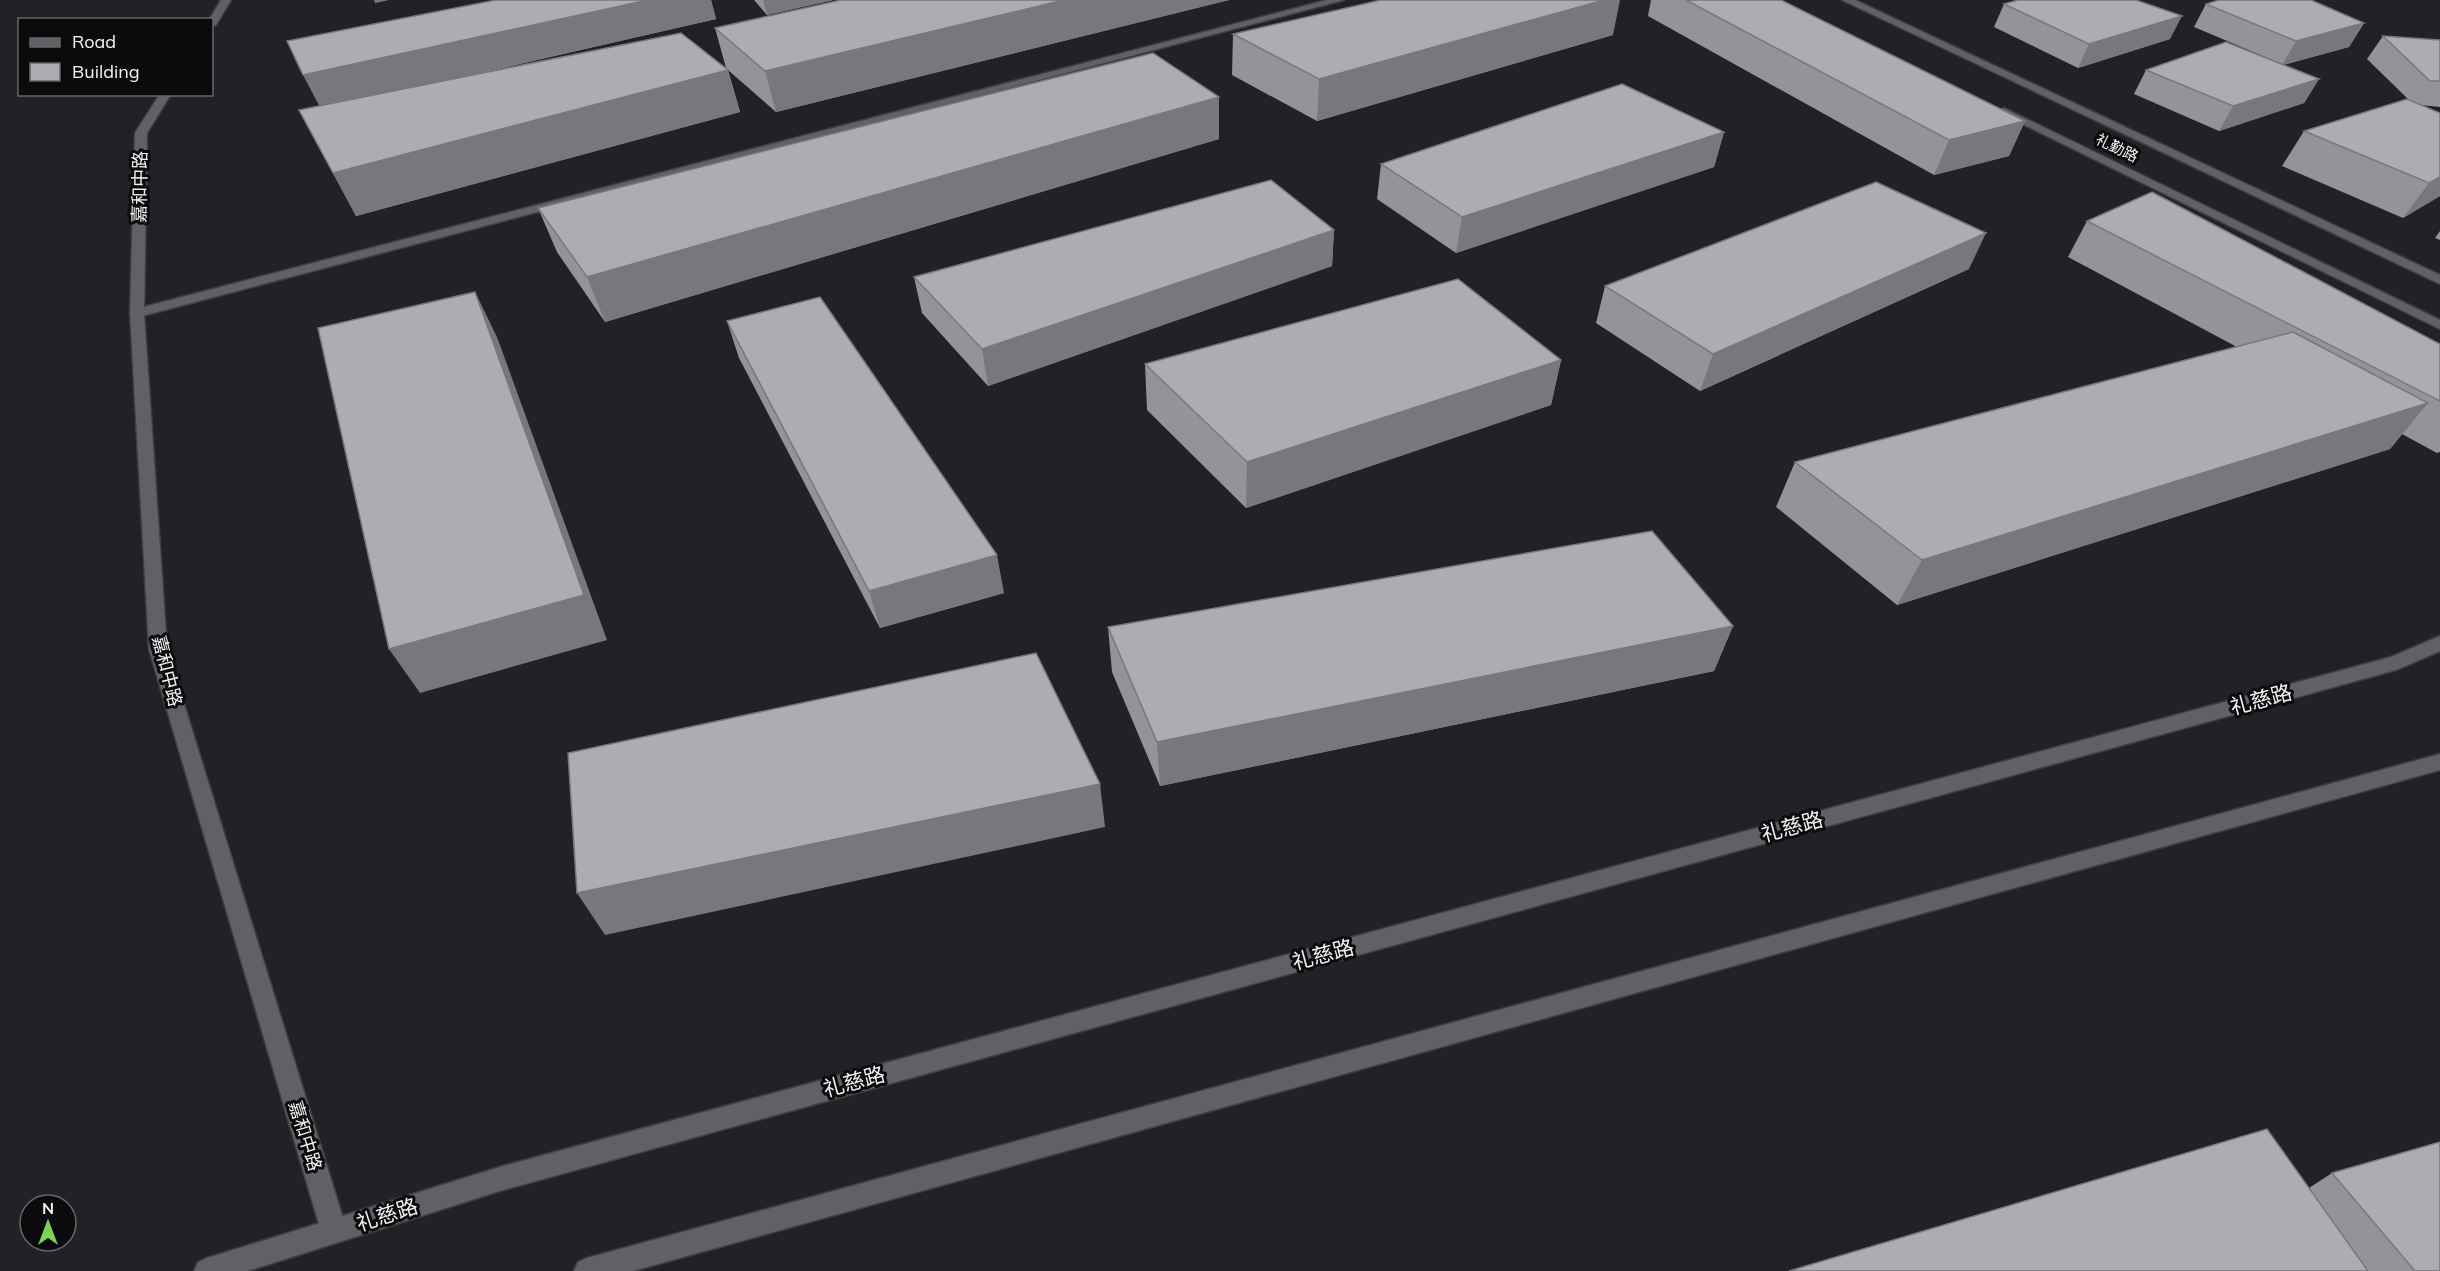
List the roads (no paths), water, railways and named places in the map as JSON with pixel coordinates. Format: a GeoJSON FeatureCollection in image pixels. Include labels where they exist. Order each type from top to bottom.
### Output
{"type":"FeatureCollection","features":[{"type":"Feature","properties":{"kind":"main road"},"geometry":{"type":"LineString","coordinates":[[213,21],[226,0]]}},
{"type":"Feature","properties":{"kind":"main road"},"geometry":{"type":"LineString","coordinates":[[137,313],[1339,0]]}},
{"type":"Feature","properties":{"kind":"main road","name":"礼勤路"},"geometry":{"type":"LineString","coordinates":[[1847,0],[2440,280]]}},
{"type":"Feature","properties":{"kind":"main road","name":"嘉和中路"},"geometry":{"type":"LineString","coordinates":[[165,96],[141,133],[137,313],[158,649],[334,1231]]}},
{"type":"Feature","properties":{"kind":"main road","name":"礼勤路"},"geometry":{"type":"LineString","coordinates":[[1992,105],[2440,326]]}},
{"type":"Feature","properties":{"kind":"main road","name":"礼慈路"},"geometry":{"type":"LineString","coordinates":[[207,1271],[503,1178],[2397,663],[2440,643]]}},
{"type":"Feature","properties":{"kind":"main road"},"geometry":{"type":"LineString","coordinates":[[587,1271],[2440,762]]}}]}
